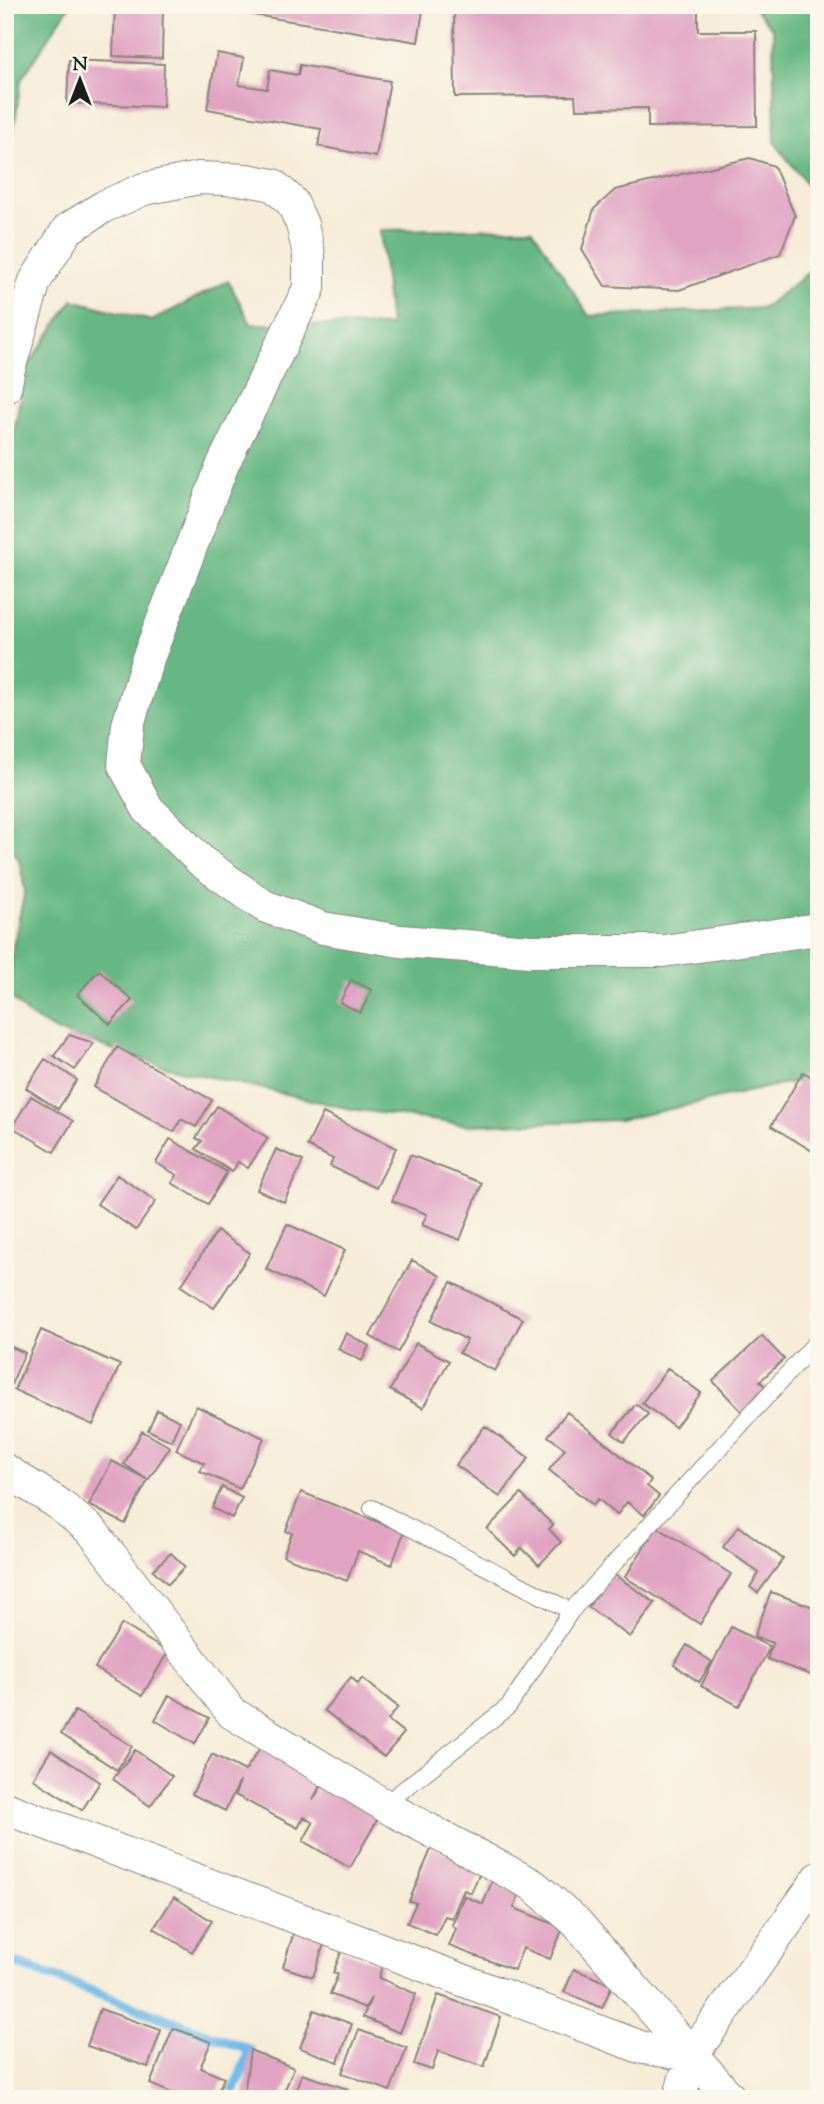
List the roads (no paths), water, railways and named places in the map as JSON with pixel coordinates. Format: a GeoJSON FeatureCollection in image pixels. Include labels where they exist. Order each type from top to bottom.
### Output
{"type":"FeatureCollection","features":[{"type":"Feature","properties":{"kind":"street"},"geometry":{"type":"LineString","coordinates":[[5,388],[35,281],[68,229],[105,206],[145,190],[199,178],[247,180],[273,185],[292,202],[302,224],[309,254],[309,288],[223,464],[147,661],[128,725],[124,765],[148,809],[202,862],[264,906],[323,928],[400,941],[531,951],[663,951],[819,929]]}},
{"type":"Feature","properties":{"kind":"street"},"geometry":{"type":"LineString","coordinates":[[5,1470],[56,1502],[92,1531],[232,1713],[384,1805],[533,1885],[575,1920],[731,2099]]}},
{"type":"Feature","properties":{"kind":"street"},"geometry":{"type":"LineString","coordinates":[[5,1808],[643,2049],[692,2054]]}},
{"type":"Feature","properties":{"kind":"street"},"geometry":{"type":"LineString","coordinates":[[679,2099],[692,2054],[819,1878]]}},
{"type":"Feature","properties":{"kind":"lane"},"geometry":{"type":"LineString","coordinates":[[384,1805],[509,1706],[571,1611],[819,1339]]}},
{"type":"Feature","properties":{"kind":"lane"},"geometry":{"type":"LineString","coordinates":[[372,1508],[571,1611]]}},
{"type":"Feature","properties":{"kind":"waterway"},"geometry":{"type":"LineString","coordinates":[[5,1959],[250,2050],[231,2099]]}}]}
